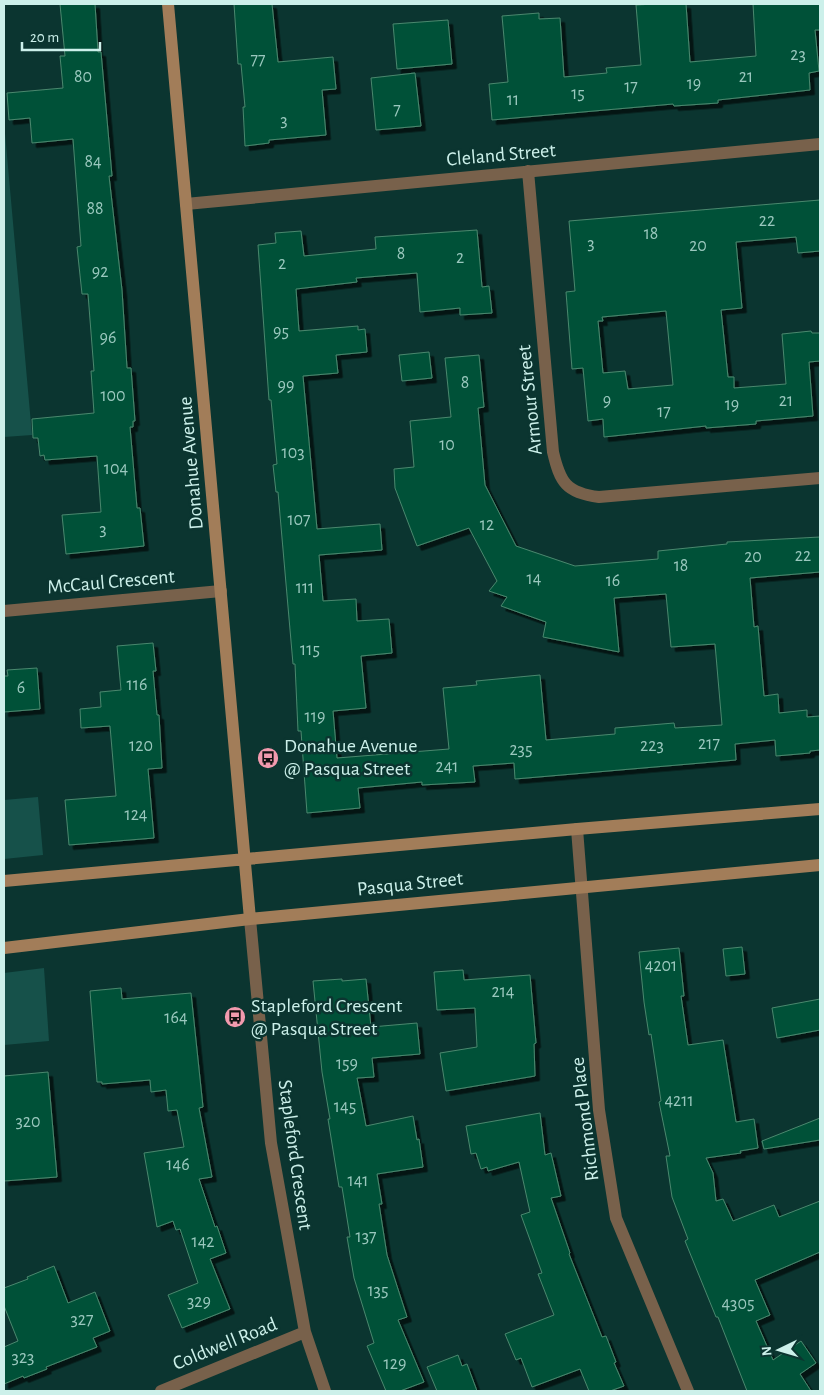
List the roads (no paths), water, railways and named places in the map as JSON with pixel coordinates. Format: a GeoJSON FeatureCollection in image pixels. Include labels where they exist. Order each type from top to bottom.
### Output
{"type":"FeatureCollection","features":[{"type":"Feature","properties":{"kind":"main road","name":"Donahue Avenue"},"geometry":{"type":"LineString","coordinates":[[168,4],[250,919]]}},
{"type":"Feature","properties":{"kind":"main road","name":"Pasqua Street"},"geometry":{"type":"LineString","coordinates":[[4,881],[578,828],[820,809]]}},
{"type":"Feature","properties":{"kind":"main road","name":"Pasqua Street"},"geometry":{"type":"LineString","coordinates":[[4,948],[250,919],[820,864]]}},
{"type":"Feature","properties":{"kind":"street","name":"Cleland Street"},"geometry":{"type":"LineString","coordinates":[[186,204],[820,144]]}},
{"type":"Feature","properties":{"kind":"street","name":"Armour Street"},"geometry":{"type":"LineString","coordinates":[[528,171],[553,452],[557,470],[566,486],[582,495],[599,496],[820,478]]}},
{"type":"Feature","properties":{"kind":"street","name":"McCaul Crescent"},"geometry":{"type":"LineString","coordinates":[[4,611],[221,591]]}},
{"type":"Feature","properties":{"kind":"street","name":"Richmond Place"},"geometry":{"type":"LineString","coordinates":[[578,828],[600,1110],[616,1218],[688,1391]]}},
{"type":"Feature","properties":{"kind":"street","name":"Stapleford Crescent"},"geometry":{"type":"LineString","coordinates":[[250,919],[271,1142],[305,1332],[325,1391]]}},
{"type":"Feature","properties":{"kind":"street","name":"Coldwell Road"},"geometry":{"type":"LineString","coordinates":[[160,1391],[305,1332]]}},
{"type":"Feature","properties":{"kind":"place","name":"Donahue Avenue @ Pasqua Street"},"geometry":{"type":"Point","coordinates":[268,758]}},
{"type":"Feature","properties":{"kind":"place","name":"Stapleford Crescent @ Pasqua Street"},"geometry":{"type":"Point","coordinates":[235,1017]}}]}
